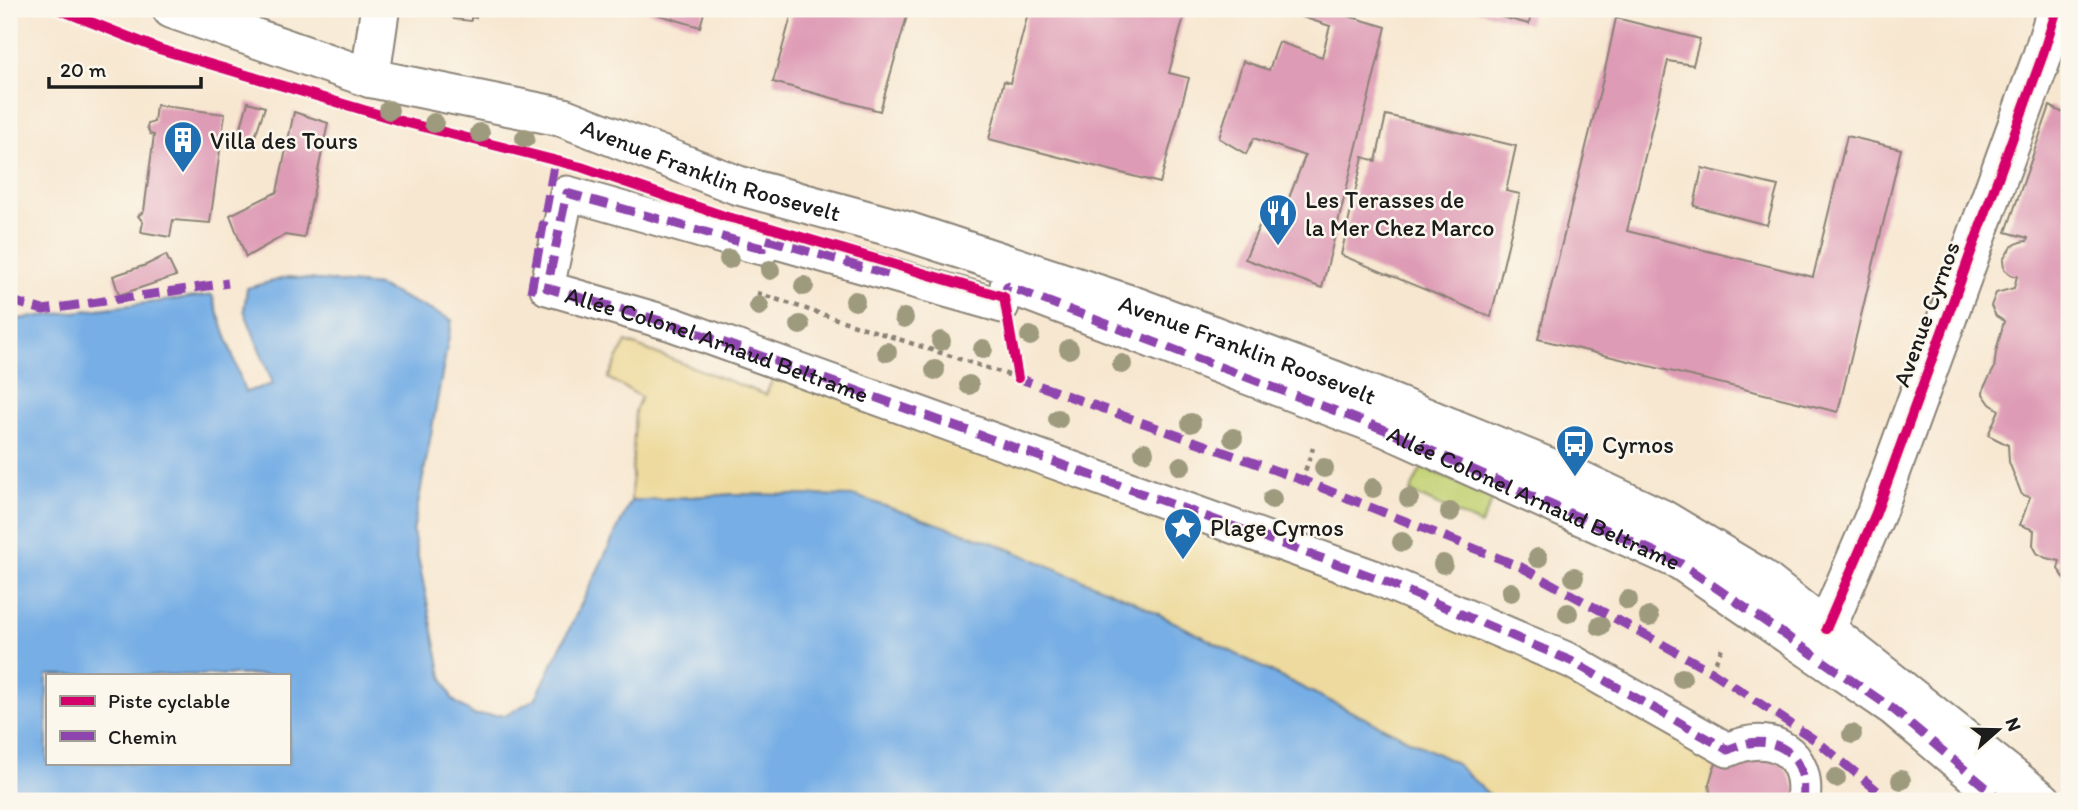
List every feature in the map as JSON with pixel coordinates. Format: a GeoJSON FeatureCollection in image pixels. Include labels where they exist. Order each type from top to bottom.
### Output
{"type":"FeatureCollection","features":[{"type":"Feature","properties":{"kind":"main road","name":"Avenue Franklin Roosevelt"},"geometry":{"type":"LineString","coordinates":[[172,9],[370,78],[562,117],[737,184],[903,230],[1137,307],[1323,377],[1575,478],[1662,519],[1759,577],[2042,801]]}},
{"type":"Feature","properties":{"kind":"main road"},"geometry":{"type":"LineString","coordinates":[[370,78],[380,9]]}},
{"type":"Feature","properties":{"kind":"main road","name":"Avenue Cyrnos"},"geometry":{"type":"LineString","coordinates":[[1826,629],[1876,513],[2055,67],[2057,9]]}},
{"type":"Feature","properties":{"kind":"street","name":"Allée Colonel Arnaud Beltrame"},"geometry":{"type":"LineString","coordinates":[[1803,801],[1804,777],[1798,765],[1783,749],[1756,741],[1728,750],[1571,661],[1379,579],[672,324],[547,288],[567,193],[758,247],[763,248],[766,239],[1002,306],[1007,286],[1383,429],[1680,563],[1893,709],[2001,801]]}},
{"type":"Feature","properties":{"kind":"path"},"geometry":{"type":"LineString","coordinates":[[756,293],[1018,378]]}},
{"type":"Feature","properties":{"kind":"green space"},"geometry":{"type":"Polygon","coordinates":[[[1422,467],[1493,499],[1481,525],[1410,492],[1422,467]]]}},
{"type":"Feature","properties":{"kind":"sand","name":"Plage Cyrnos"},"geometry":{"type":"Polygon","coordinates":[[[626,342],[766,395],[779,363],[1379,579],[1728,750],[1713,773],[1711,801],[1496,801],[1454,762],[1131,600],[994,543],[736,494],[631,501],[635,411],[641,397],[608,378],[626,342]]]}},
{"type":"Feature","properties":{"kind":"water"},"geometry":{"type":"Polygon","coordinates":[[[288,277],[379,286],[452,320],[413,532],[442,676],[453,700],[474,715],[506,715],[536,698],[631,501],[736,494],[856,496],[994,543],[1131,600],[1454,762],[1496,801],[9,801],[9,320],[212,295],[245,392],[273,384],[244,310],[247,288],[288,277]]]}},
{"type":"Feature","properties":{"kind":"building"},"geometry":{"type":"Polygon","coordinates":[[[448,9],[538,9],[537,16],[484,12],[477,14],[476,18],[471,17],[471,21],[454,19],[448,9]]]}},
{"type":"Feature","properties":{"kind":"building"},"geometry":{"type":"Polygon","coordinates":[[[639,9],[705,9],[700,27],[639,9]]]}},
{"type":"Feature","properties":{"kind":"building"},"geometry":{"type":"Polygon","coordinates":[[[793,9],[909,9],[880,111],[773,82],[793,9]]]}},
{"type":"Feature","properties":{"kind":"building"},"geometry":{"type":"Polygon","coordinates":[[[1029,9],[1186,9],[1169,73],[1189,78],[1160,183],[989,139],[1004,81],[1010,83],[1029,9]]]}},
{"type":"Feature","properties":{"kind":"building"},"geometry":{"type":"Polygon","coordinates":[[[1277,9],[1324,9],[1386,27],[1322,288],[1245,259],[1260,224],[1277,229],[1305,156],[1254,138],[1246,154],[1219,138],[1243,61],[1269,70],[1279,42],[1322,57],[1330,26],[1277,9]]]}},
{"type":"Feature","properties":{"kind":"building"},"geometry":{"type":"Polygon","coordinates":[[[1470,9],[1532,9],[1529,24],[1470,9]]]}},
{"type":"Feature","properties":{"kind":"building"},"geometry":{"type":"Polygon","coordinates":[[[1616,18],[1700,39],[1693,65],[1668,61],[1627,231],[1813,277],[1847,136],[1901,149],[1838,412],[1538,339],[1616,18]]]}},
{"type":"Feature","properties":{"kind":"building"},"geometry":{"type":"Polygon","coordinates":[[[248,102],[265,107],[253,142],[238,138],[248,102]]]}},
{"type":"Feature","properties":{"kind":"building","name":"Villa des Tours"},"geometry":{"type":"Polygon","coordinates":[[[156,105],[225,114],[210,223],[173,220],[170,237],[141,232],[143,222],[138,216],[144,211],[154,135],[150,134],[147,127],[154,122],[156,105]]]}},
{"type":"Feature","properties":{"kind":"building"},"geometry":{"type":"Polygon","coordinates":[[[2050,106],[2069,116],[2069,584],[2058,569],[2060,561],[2037,553],[2033,545],[2034,530],[2020,525],[2030,497],[2022,495],[2009,462],[2008,445],[1988,435],[1999,410],[1990,404],[1983,394],[1994,369],[2004,321],[1996,316],[1991,306],[1996,293],[2014,288],[2017,276],[2012,276],[2004,269],[2003,260],[2011,247],[2027,241],[2028,238],[2006,232],[2050,106]]]}},
{"type":"Feature","properties":{"kind":"building"},"geometry":{"type":"Polygon","coordinates":[[[294,112],[328,123],[304,238],[285,235],[246,257],[230,215],[277,192],[294,112]]]}},
{"type":"Feature","properties":{"kind":"building"},"geometry":{"type":"Polygon","coordinates":[[[1386,115],[1516,146],[1506,191],[1520,194],[1491,317],[1341,255],[1363,157],[1376,161],[1386,115]]]}},
{"type":"Feature","properties":{"kind":"building"},"geometry":{"type":"Polygon","coordinates":[[[1702,168],[1778,186],[1767,225],[1694,206],[1702,168]]]}},
{"type":"Feature","properties":{"kind":"building"},"geometry":{"type":"Polygon","coordinates":[[[166,255],[176,276],[119,295],[113,276],[166,255]]]}},
{"type":"Feature","properties":{"kind":"building"},"geometry":{"type":"Polygon","coordinates":[[[1771,743],[1803,801],[1711,801],[1709,784],[1714,767],[1728,750],[1771,743]]]}},
{"type":"Feature","properties":{"kind":"marked path"},"geometry":{"type":"LineString","coordinates":[[531,292],[555,160]]}},
{"type":"Feature","properties":{"kind":"marked path"},"geometry":{"type":"LineString","coordinates":[[888,274],[766,239],[763,248],[758,247],[567,193],[547,288],[672,324],[1379,579],[1571,661],[1728,750],[1759,742],[1784,749],[1794,758],[1800,769],[1804,784],[1803,801]]}},
{"type":"Feature","properties":{"kind":"marked path"},"geometry":{"type":"LineString","coordinates":[[9,300],[43,310],[228,283]]}},
{"type":"Feature","properties":{"kind":"marked path"},"geometry":{"type":"LineString","coordinates":[[1003,302],[1007,286],[1383,429],[1680,563],[1893,709],[2002,801]]}},
{"type":"Feature","properties":{"kind":"marked path"},"geometry":{"type":"LineString","coordinates":[[1017,374],[1018,378],[1302,480],[1521,567],[1711,671],[1818,742],[1890,801]]}},
{"type":"Feature","properties":{"kind":"cycle path"},"geometry":{"type":"LineString","coordinates":[[58,9],[159,49],[404,122],[581,167],[727,217],[1004,297],[1018,378]]}},
{"type":"Feature","properties":{"kind":"cycle path"},"geometry":{"type":"LineString","coordinates":[[1826,629],[1876,513],[2041,60],[2057,9]]}},
{"type":"Feature","properties":{"kind":"place","name":"Villa des Tours"},"geometry":{"type":"Point","coordinates":[183,174]}},
{"type":"Feature","properties":{"kind":"place","name":"Les Terasses de la Mer Chez Marco"},"geometry":{"type":"Point","coordinates":[1278,247]}},
{"type":"Feature","properties":{"kind":"place","name":"Cyrnos"},"geometry":{"type":"Point","coordinates":[1575,478]}},
{"type":"Feature","properties":{"kind":"place","name":"Plage Cyrnos"},"geometry":{"type":"Point","coordinates":[1183,561]}}]}
